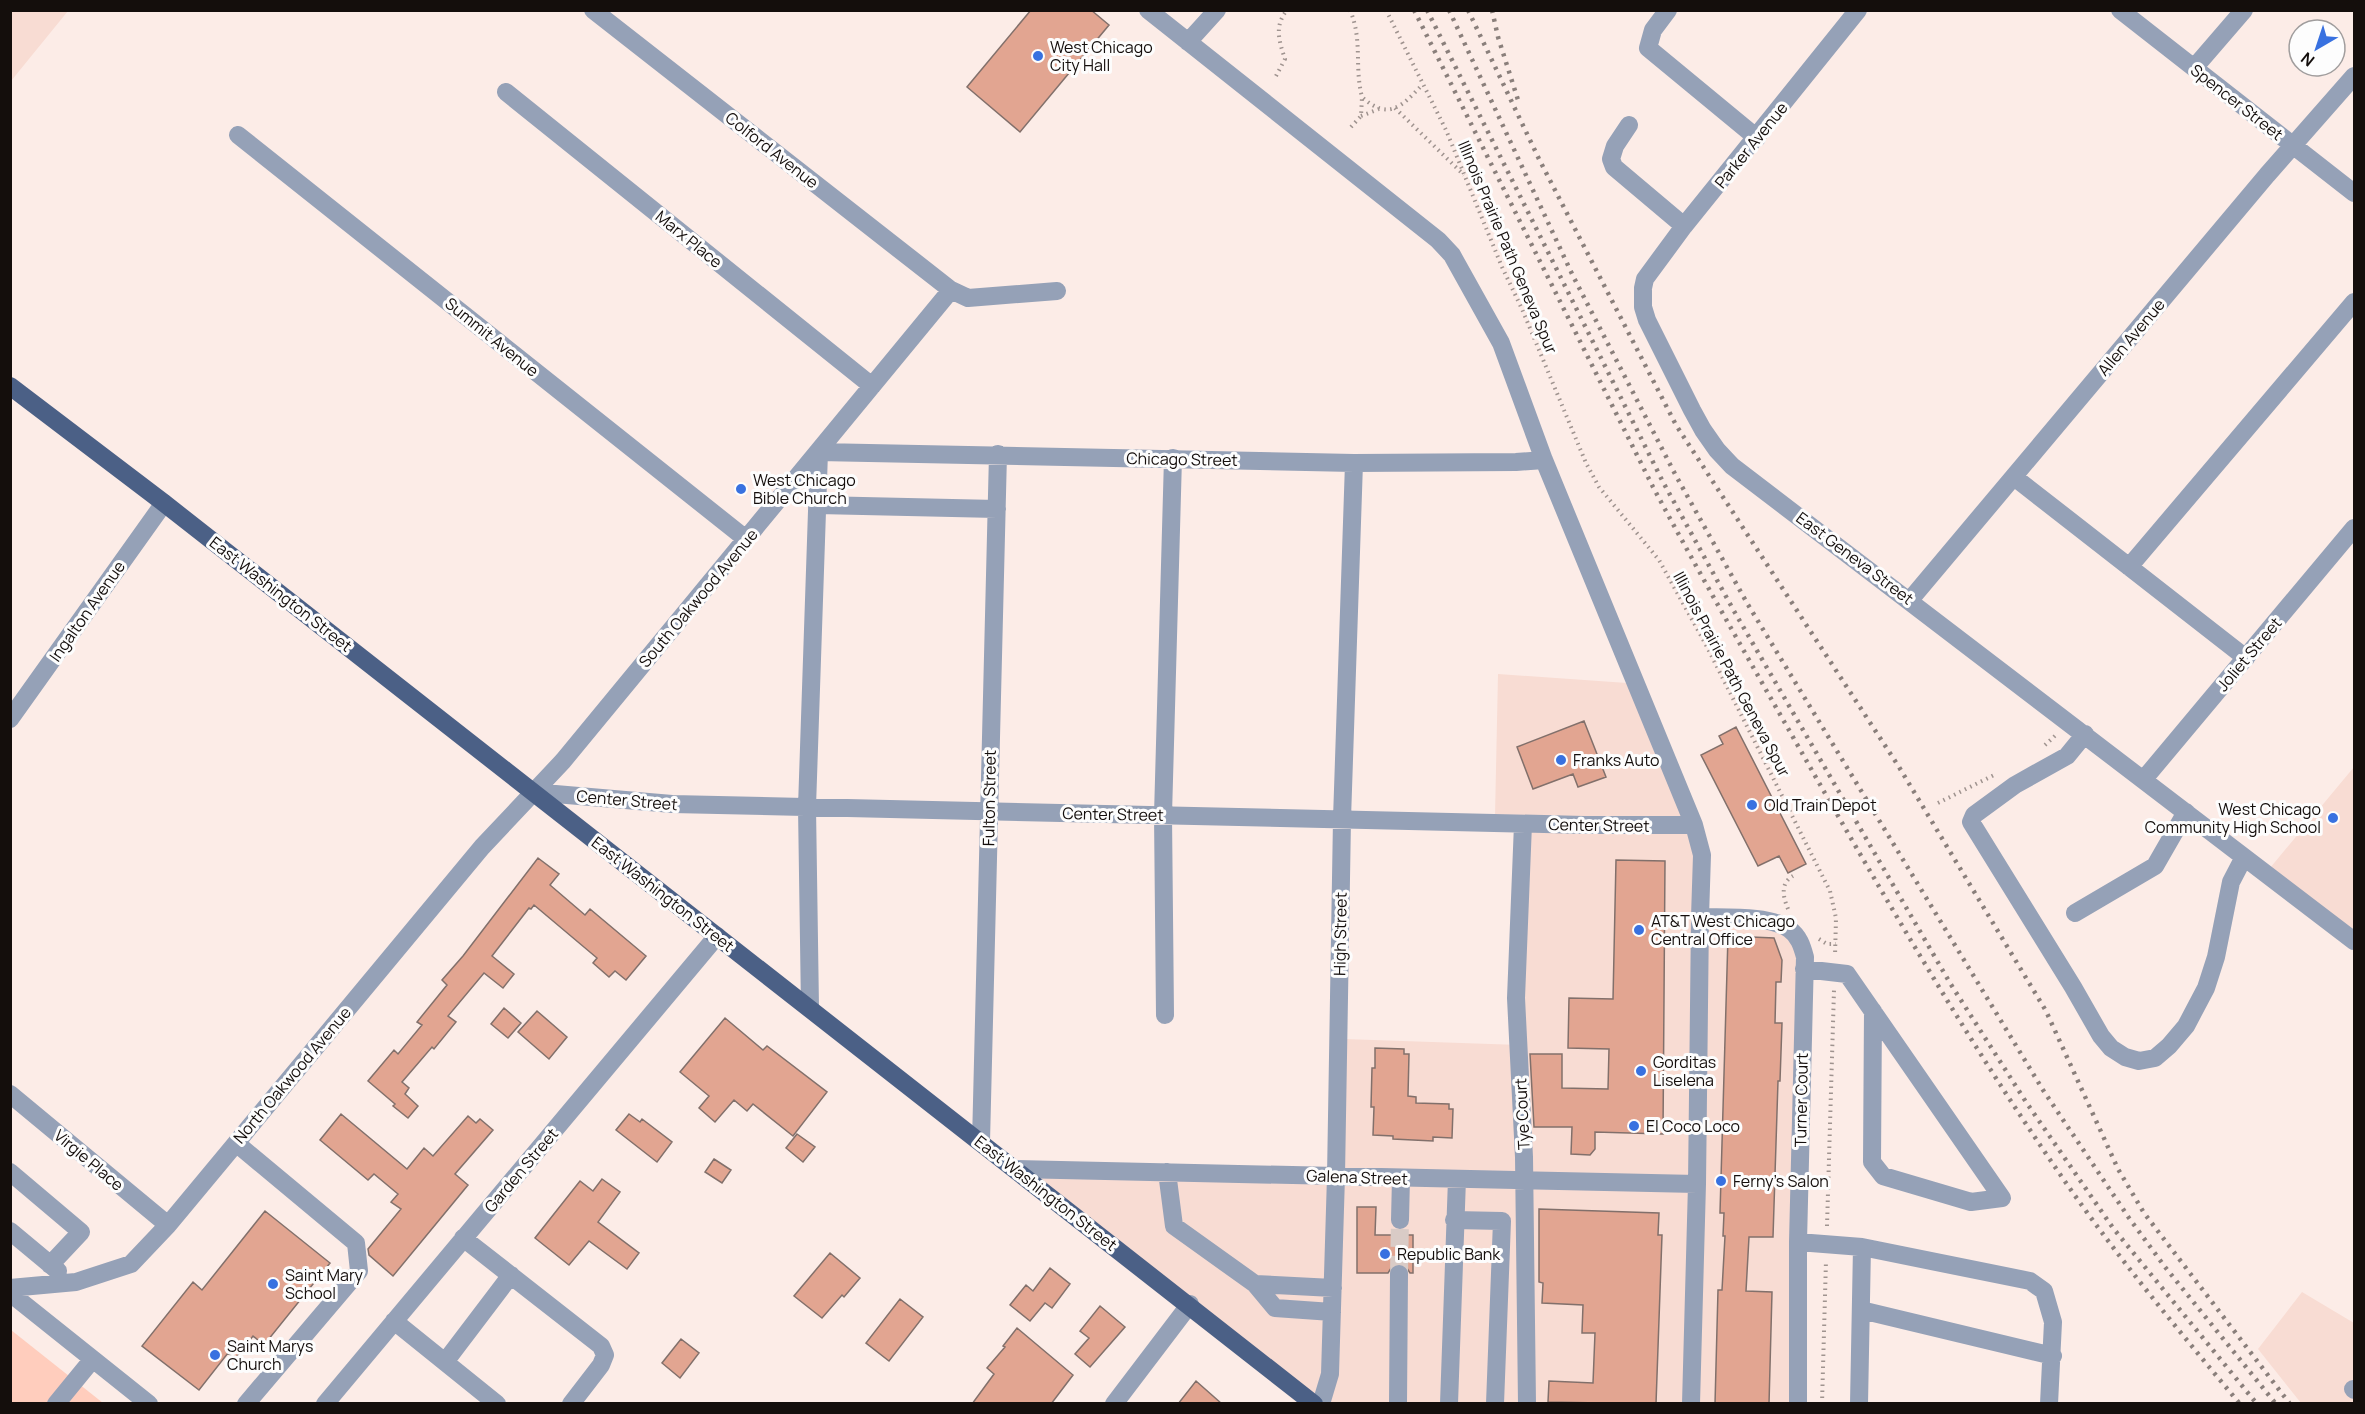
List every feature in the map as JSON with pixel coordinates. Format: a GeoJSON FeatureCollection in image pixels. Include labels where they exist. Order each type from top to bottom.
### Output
{"type":"FeatureCollection","features":[{"type":"Feature","properties":{"kind":"main road","name":"East Washington Street"},"geometry":{"type":"LineString","coordinates":[[12,391],[164,503],[1190,1304],[1314,1404]]}},
{"type":"Feature","properties":{"kind":"street","name":"Colford Avenue"},"geometry":{"type":"LineString","coordinates":[[593,10],[951,290]]}},
{"type":"Feature","properties":{"kind":"street"},"geometry":{"type":"LineString","coordinates":[[1148,10],[1438,240],[1452,255],[1501,343],[1544,460],[1694,825],[1702,855],[1698,1184],[1691,1404]]}},
{"type":"Feature","properties":{"kind":"street"},"geometry":{"type":"LineString","coordinates":[[1188,42],[1217,10]]}},
{"type":"Feature","properties":{"kind":"street"},"geometry":{"type":"LineString","coordinates":[[1668,10],[1653,30],[1648,48],[1757,138]]}},
{"type":"Feature","properties":{"kind":"street","name":"Parker Avenue"},"geometry":{"type":"LineString","coordinates":[[1645,279],[1684,226],[1858,10]]}},
{"type":"Feature","properties":{"kind":"street","name":"Spencer Street"},"geometry":{"type":"LineString","coordinates":[[2120,10],[2355,193]]}},
{"type":"Feature","properties":{"kind":"street"},"geometry":{"type":"LineString","coordinates":[[2194,68],[2244,10]]}},
{"type":"Feature","properties":{"kind":"street","name":"Allen Avenue"},"geometry":{"type":"LineString","coordinates":[[1911,600],[2355,76]]}},
{"type":"Feature","properties":{"kind":"street","name":"Marx Place"},"geometry":{"type":"LineString","coordinates":[[506,92],[872,386]]}},
{"type":"Feature","properties":{"kind":"street"},"geometry":{"type":"LineString","coordinates":[[1629,125],[1615,146],[1611,159],[1614,167],[1684,226]]}},
{"type":"Feature","properties":{"kind":"street","name":"Summit Avenue"},"geometry":{"type":"LineString","coordinates":[[238,135],[746,539]]}},
{"type":"Feature","properties":{"kind":"street","name":"East Geneva Street"},"geometry":{"type":"LineString","coordinates":[[1645,279],[1642,297],[1647,320],[1703,430],[1717,450],[1739,471],[2355,941]]}},
{"type":"Feature","properties":{"kind":"street"},"geometry":{"type":"LineString","coordinates":[[951,290],[968,298],[1057,291]]}},
{"type":"Feature","properties":{"kind":"street","name":"South Oakwood Avenue"},"geometry":{"type":"LineString","coordinates":[[532,792],[563,761],[951,290]]}},
{"type":"Feature","properties":{"kind":"street"},"geometry":{"type":"LineString","coordinates":[[2129,567],[2355,302]]}},
{"type":"Feature","properties":{"kind":"street"},"geometry":{"type":"LineString","coordinates":[[810,1008],[807,807],[819,452]]}},
{"type":"Feature","properties":{"kind":"street","name":"Chicago Street"},"geometry":{"type":"LineString","coordinates":[[819,452],[1354,463],[1544,460]]}},
{"type":"Feature","properties":{"kind":"street","name":"Fulton Street"},"geometry":{"type":"LineString","coordinates":[[981,1142],[998,454]]}},
{"type":"Feature","properties":{"kind":"street"},"geometry":{"type":"LineString","coordinates":[[1166,1015],[1163,815],[1173,458]]}},
{"type":"Feature","properties":{"kind":"street","name":"High Street"},"geometry":{"type":"LineString","coordinates":[[1321,1404],[1330,1374],[1342,819],[1354,463]]}},
{"type":"Feature","properties":{"kind":"street"},"geometry":{"type":"LineString","coordinates":[[2014,477],[2246,658]]}},
{"type":"Feature","properties":{"kind":"street","name":"Ingalton Avenue"},"geometry":{"type":"LineString","coordinates":[[10,719],[164,503]]}},
{"type":"Feature","properties":{"kind":"street"},"geometry":{"type":"LineString","coordinates":[[818,505],[996,509]]}},
{"type":"Feature","properties":{"kind":"street","name":"Joliet Street"},"geometry":{"type":"LineString","coordinates":[[2144,779],[2355,528]]}},
{"type":"Feature","properties":{"kind":"street"},"geometry":{"type":"LineString","coordinates":[[2085,734],[2067,756],[2015,785],[1974,815],[1971,822],[2101,1036],[2111,1048],[2125,1057],[2139,1061],[2155,1058],[2186,1026],[2206,988],[2216,957],[2231,882],[2244,857]]}},
{"type":"Feature","properties":{"kind":"street","name":"Center Street"},"geometry":{"type":"LineString","coordinates":[[532,792],[672,804],[1523,824],[1694,825]]}},
{"type":"Feature","properties":{"kind":"street","name":"North Oakwood Avenue"},"geometry":{"type":"LineString","coordinates":[[10,1288],[71,1282],[131,1264],[168,1225],[482,847],[532,792]]}},
{"type":"Feature","properties":{"kind":"street"},"geometry":{"type":"LineString","coordinates":[[2075,913],[2155,866],[2186,812]]}},
{"type":"Feature","properties":{"kind":"street","name":"Tye Court"},"geometry":{"type":"LineString","coordinates":[[1523,824],[1516,998],[1524,1181],[1527,1404]]}},
{"type":"Feature","properties":{"kind":"street","name":"Turner Court"},"geometry":{"type":"LineString","coordinates":[[1700,917],[1774,921],[1790,929],[1801,942],[1805,957],[1798,1242],[1798,1404]]}},
{"type":"Feature","properties":{"kind":"street","name":"Garden Street"},"geometry":{"type":"LineString","coordinates":[[325,1404],[717,936]]}},
{"type":"Feature","properties":{"kind":"street"},"geometry":{"type":"LineString","coordinates":[[1804,969],[1847,974],[1873,1011],[1982,1168],[2002,1198],[1971,1202],[1883,1176],[1872,1162],[1873,1011]]}},
{"type":"Feature","properties":{"kind":"street","name":"Virgie Place"},"geometry":{"type":"LineString","coordinates":[[14,1105],[168,1225]]}},
{"type":"Feature","properties":{"kind":"street"},"geometry":{"type":"LineString","coordinates":[[236,1143],[356,1243],[359,1271],[246,1404]]}},
{"type":"Feature","properties":{"kind":"street","name":"Galena Street"},"geometry":{"type":"LineString","coordinates":[[1016,1169],[1698,1184]]}},
{"type":"Feature","properties":{"kind":"street"},"geometry":{"type":"LineString","coordinates":[[1167,1172],[1174,1226],[1255,1284],[1275,1308],[1332,1312]]}},
{"type":"Feature","properties":{"kind":"street"},"geometry":{"type":"LineString","coordinates":[[10,1173],[81,1232],[50,1265]]}},
{"type":"Feature","properties":{"kind":"street"},"geometry":{"type":"LineString","coordinates":[[1400,1220],[1401,1178]]}},
{"type":"Feature","properties":{"kind":"street"},"geometry":{"type":"LineString","coordinates":[[1449,1404],[1456,1179]]}},
{"type":"Feature","properties":{"kind":"street"},"geometry":{"type":"LineString","coordinates":[[1454,1220],[1502,1221],[1495,1404]]}},
{"type":"Feature","properties":{"kind":"street"},"geometry":{"type":"LineString","coordinates":[[10,1231],[71,1282]]}},
{"type":"Feature","properties":{"kind":"street"},"geometry":{"type":"LineString","coordinates":[[463,1239],[601,1346],[605,1355],[601,1365],[571,1404]]}},
{"type":"Feature","properties":{"kind":"street"},"geometry":{"type":"LineString","coordinates":[[1798,1242],[1862,1248],[2030,1281],[2044,1291],[2053,1322],[2049,1404]]}},
{"type":"Feature","properties":{"kind":"street"},"geometry":{"type":"LineString","coordinates":[[1859,1404],[1862,1248]]}},
{"type":"Feature","properties":{"kind":"street"},"geometry":{"type":"LineString","coordinates":[[1398,1404],[1399,1274]]}},
{"type":"Feature","properties":{"kind":"street"},"geometry":{"type":"LineString","coordinates":[[445,1362],[511,1275]]}},
{"type":"Feature","properties":{"kind":"street"},"geometry":{"type":"LineString","coordinates":[[1255,1284],[1333,1288]]}},
{"type":"Feature","properties":{"kind":"street"},"geometry":{"type":"LineString","coordinates":[[10,1293],[149,1404]]}},
{"type":"Feature","properties":{"kind":"street"},"geometry":{"type":"LineString","coordinates":[[1114,1404],[1190,1304]]}},
{"type":"Feature","properties":{"kind":"street"},"geometry":{"type":"LineString","coordinates":[[1861,1310],[2053,1356]]}},
{"type":"Feature","properties":{"kind":"street"},"geometry":{"type":"LineString","coordinates":[[394,1321],[497,1404]]}},
{"type":"Feature","properties":{"kind":"street"},"geometry":{"type":"LineString","coordinates":[[56,1404],[93,1360]]}},
{"type":"Feature","properties":{"kind":"path"},"geometry":{"type":"LineString","coordinates":[[1276,76],[1285,59],[1278,29],[1281,18],[1287,10]]}},
{"type":"Feature","properties":{"kind":"path"},"geometry":{"type":"LineString","coordinates":[[1350,10],[1359,38],[1357,62],[1362,97],[1361,116]]}},
{"type":"Feature","properties":{"kind":"path","name":"Illinois Prairie Path Geneva Spur"},"geometry":{"type":"LineString","coordinates":[[1386,10],[1467,177],[1502,267],[1522,309],[1586,463],[1599,487],[1659,560],[1705,642],[1830,891],[1836,918],[1822,1404]]}},
{"type":"Feature","properties":{"kind":"path"},"geometry":{"type":"LineString","coordinates":[[1351,127],[1361,116],[1380,109],[1402,106],[1423,84]]}},
{"type":"Feature","properties":{"kind":"path"},"geometry":{"type":"LineString","coordinates":[[1362,97],[1380,109]]}},
{"type":"Feature","properties":{"kind":"path"},"geometry":{"type":"LineString","coordinates":[[1395,108],[1467,177]]}},
{"type":"Feature","properties":{"kind":"shaded area"},"geometry":{"type":"Polygon","coordinates":[[[10,11],[68,11],[11,81],[10,11]]]}},
{"type":"Feature","properties":{"kind":"shaded area"},"geometry":{"type":"Polygon","coordinates":[[[1498,674],[1627,683],[1685,819],[1495,816],[1498,674]]]}},
{"type":"Feature","properties":{"kind":"shaded area","name":"West Chicago Community High School"},"geometry":{"type":"Polygon","coordinates":[[[2354,767],[2354,932],[2270,868],[2354,767]]]}},
{"type":"Feature","properties":{"kind":"shaded area"},"geometry":{"type":"Polygon","coordinates":[[[1523,824],[1694,825],[1700,917],[1774,921],[1801,941],[1794,1403],[1527,1403],[1523,824]]]}},
{"type":"Feature","properties":{"kind":"shaded area"},"geometry":{"type":"Polygon","coordinates":[[[1344,1039],[1520,1045],[1521,1176],[1341,1171],[1344,1039]]]}},
{"type":"Feature","properties":{"kind":"shaded area"},"geometry":{"type":"Polygon","coordinates":[[[1032,1175],[1331,1181],[1326,1370],[1317,1399],[1032,1175]]]}},
{"type":"Feature","properties":{"kind":"shaded area"},"geometry":{"type":"Polygon","coordinates":[[[1341,1180],[1520,1186],[1522,1403],[1326,1404],[1341,1180]]]}},
{"type":"Feature","properties":{"kind":"shaded area"},"geometry":{"type":"Polygon","coordinates":[[[2302,1292],[2354,1323],[2354,1403],[2301,1403],[2258,1349],[2302,1292]]]}},
{"type":"Feature","properties":{"kind":"shaded area"},"geometry":{"type":"Polygon","coordinates":[[[11,1330],[103,1403],[11,1403],[11,1330]]]}},
{"type":"Feature","properties":{"kind":"building","name":"West Chicago City Hall"},"geometry":{"type":"Polygon","coordinates":[[[1031,10],[1091,10],[1109,25],[1020,132],[967,87],[1031,10]]]}},
{"type":"Feature","properties":{"kind":"building","name":"Franks Auto"},"geometry":{"type":"Polygon","coordinates":[[[1584,721],[1606,777],[1578,787],[1573,774],[1533,789],[1517,747],[1584,721]]]}},
{"type":"Feature","properties":{"kind":"building","name":"Old Train Depot"},"geometry":{"type":"Polygon","coordinates":[[[1736,727],[1806,864],[1788,873],[1779,856],[1758,866],[1701,755],[1723,744],[1719,736],[1736,727]]]}},
{"type":"Feature","properties":{"kind":"building"},"geometry":{"type":"Polygon","coordinates":[[[538,858],[559,874],[550,885],[585,915],[590,909],[646,956],[626,980],[615,971],[609,977],[593,963],[597,958],[534,905],[531,909],[529,908],[492,956],[514,974],[503,988],[484,973],[448,1016],[456,1022],[402,1082],[409,1088],[405,1094],[418,1106],[408,1118],[368,1081],[394,1050],[398,1054],[422,1025],[417,1022],[447,985],[442,980],[538,858]]]}},
{"type":"Feature","properties":{"kind":"building"},"geometry":{"type":"Polygon","coordinates":[[[1616,860],[1665,861],[1663,1134],[1595,1132],[1595,1149],[1590,1155],[1571,1154],[1572,1127],[1534,1127],[1530,1054],[1562,1054],[1562,1088],[1608,1089],[1609,1049],[1568,1048],[1569,998],[1613,999],[1616,860]]]}},
{"type":"Feature","properties":{"kind":"building"},"geometry":{"type":"Polygon","coordinates":[[[1728,936],[1774,938],[1782,960],[1781,982],[1776,982],[1775,1023],[1782,1023],[1773,1237],[1749,1237],[1746,1291],[1772,1292],[1769,1404],[1715,1404],[1718,1290],[1722,1290],[1725,1236],[1723,1236],[1724,1213],[1720,1213],[1728,936]]]}},
{"type":"Feature","properties":{"kind":"building"},"geometry":{"type":"Polygon","coordinates":[[[504,1008],[521,1023],[508,1038],[491,1024],[504,1008]]]}},
{"type":"Feature","properties":{"kind":"building"},"geometry":{"type":"Polygon","coordinates":[[[537,1011],[567,1037],[549,1059],[518,1032],[537,1011]]]}},
{"type":"Feature","properties":{"kind":"building"},"geometry":{"type":"Polygon","coordinates":[[[725,1018],[763,1050],[767,1046],[827,1092],[793,1136],[753,1104],[747,1111],[734,1100],[715,1122],[699,1108],[709,1096],[680,1072],[725,1018]]]}},
{"type":"Feature","properties":{"kind":"building"},"geometry":{"type":"Polygon","coordinates":[[[1375,1048],[1404,1049],[1404,1054],[1409,1054],[1408,1096],[1416,1097],[1416,1103],[1449,1104],[1449,1109],[1453,1109],[1452,1138],[1433,1137],[1433,1141],[1393,1139],[1393,1136],[1373,1135],[1374,1107],[1371,1107],[1375,1048]]]}},
{"type":"Feature","properties":{"kind":"building"},"geometry":{"type":"Polygon","coordinates":[[[341,1114],[407,1169],[424,1148],[433,1156],[468,1116],[476,1123],[480,1119],[493,1130],[455,1174],[468,1185],[393,1276],[369,1255],[368,1249],[401,1209],[391,1202],[398,1194],[374,1174],[368,1180],[320,1140],[341,1114]]]}},
{"type":"Feature","properties":{"kind":"building"},"geometry":{"type":"Polygon","coordinates":[[[629,1114],[640,1122],[642,1119],[672,1142],[657,1162],[616,1130],[629,1114]]]}},
{"type":"Feature","properties":{"kind":"building"},"geometry":{"type":"Polygon","coordinates":[[[797,1134],[815,1147],[803,1162],[786,1148],[797,1134]]]}},
{"type":"Feature","properties":{"kind":"building"},"geometry":{"type":"Polygon","coordinates":[[[714,1159],[731,1170],[722,1183],[705,1172],[714,1159]]]}},
{"type":"Feature","properties":{"kind":"building"},"geometry":{"type":"Polygon","coordinates":[[[602,1179],[620,1192],[598,1222],[639,1253],[627,1269],[589,1241],[569,1265],[535,1238],[580,1181],[593,1191],[602,1179]]]}},
{"type":"Feature","properties":{"kind":"building","name":"Republic Bank"},"geometry":{"type":"Polygon","coordinates":[[[1357,1207],[1376,1207],[1375,1235],[1413,1235],[1413,1273],[1410,1273],[1405,1265],[1399,1263],[1393,1265],[1388,1273],[1357,1273],[1357,1207]]]}},
{"type":"Feature","properties":{"kind":"building"},"geometry":{"type":"Polygon","coordinates":[[[1539,1209],[1659,1213],[1658,1235],[1662,1235],[1656,1404],[1548,1402],[1549,1381],[1593,1383],[1595,1333],[1582,1333],[1583,1305],[1542,1303],[1543,1283],[1539,1282],[1539,1209]]]}},
{"type":"Feature","properties":{"kind":"building"},"geometry":{"type":"Polygon","coordinates":[[[265,1211],[330,1263],[264,1345],[253,1336],[235,1359],[228,1353],[199,1390],[142,1346],[193,1282],[202,1290],[265,1211]]]}},
{"type":"Feature","properties":{"kind":"building"},"geometry":{"type":"Polygon","coordinates":[[[830,1253],[860,1278],[822,1318],[794,1296],[830,1253]]]}},
{"type":"Feature","properties":{"kind":"building"},"geometry":{"type":"Polygon","coordinates":[[[1050,1268],[1070,1284],[1052,1308],[1045,1303],[1030,1321],[1010,1305],[1026,1285],[1033,1291],[1050,1268]]]}},
{"type":"Feature","properties":{"kind":"building"},"geometry":{"type":"Polygon","coordinates":[[[900,1299],[923,1317],[889,1361],[866,1343],[900,1299]]]}},
{"type":"Feature","properties":{"kind":"building"},"geometry":{"type":"Polygon","coordinates":[[[1100,1306],[1125,1327],[1090,1367],[1075,1354],[1089,1338],[1080,1331],[1100,1306]]]}},
{"type":"Feature","properties":{"kind":"building"},"geometry":{"type":"Polygon","coordinates":[[[1017,1328],[1073,1375],[1051,1404],[972,1404],[994,1374],[987,1368],[1017,1328]]]}},
{"type":"Feature","properties":{"kind":"building"},"geometry":{"type":"Polygon","coordinates":[[[681,1339],[699,1353],[680,1378],[662,1363],[681,1339]]]}},
{"type":"Feature","properties":{"kind":"building"},"geometry":{"type":"Polygon","coordinates":[[[1196,1381],[1222,1404],[1178,1404],[1196,1381]]]}},
{"type":"Feature","properties":{"kind":"tunnel"},"geometry":{"type":"LineString","coordinates":[[1399,1274],[1400,1220]]}},
{"type":"Feature","properties":{"kind":"railway"},"geometry":{"type":"LineString","coordinates":[[1414,10],[1653,487],[1753,667],[1904,929],[1998,1081],[2064,1180],[2127,1266],[2240,1404]]}},
{"type":"Feature","properties":{"kind":"railway"},"geometry":{"type":"LineString","coordinates":[[1427,10],[1663,482],[1734,611],[1950,983],[2026,1102],[2113,1228],[2257,1404]]}},
{"type":"Feature","properties":{"kind":"railway"},"geometry":{"type":"LineString","coordinates":[[1449,10],[1573,276],[1675,474],[1747,603],[2043,1090],[2129,1218],[2165,1267],[2276,1404]]}},
{"type":"Feature","properties":{"kind":"railway"},"geometry":{"type":"LineString","coordinates":[[1468,10],[1539,159],[1676,425],[1899,767],[2046,1011],[2118,1169],[2144,1213],[2290,1404]]}},
{"type":"Feature","properties":{"kind":"railway"},"geometry":{"type":"LineString","coordinates":[[1492,10],[1518,100]]}},
{"type":"Feature","properties":{"kind":"place","name":"West Chicago City Hall"},"geometry":{"type":"Point","coordinates":[1038,56]}},
{"type":"Feature","properties":{"kind":"place","name":"West Chicago Bible Church"},"geometry":{"type":"Point","coordinates":[741,489]}},
{"type":"Feature","properties":{"kind":"place","name":"Franks Auto"},"geometry":{"type":"Point","coordinates":[1561,760]}},
{"type":"Feature","properties":{"kind":"place","name":"Old Train Depot"},"geometry":{"type":"Point","coordinates":[1752,805]}},
{"type":"Feature","properties":{"kind":"place","name":"West Chicago Community High School"},"geometry":{"type":"Point","coordinates":[2333,818]}},
{"type":"Feature","properties":{"kind":"place","name":"AT&T West Chicago Central Office"},"geometry":{"type":"Point","coordinates":[1639,930]}},
{"type":"Feature","properties":{"kind":"place","name":"Gorditas Liselena"},"geometry":{"type":"Point","coordinates":[1641,1071]}},
{"type":"Feature","properties":{"kind":"place","name":"El Coco Loco"},"geometry":{"type":"Point","coordinates":[1634,1126]}},
{"type":"Feature","properties":{"kind":"place","name":"Ferny's Salon"},"geometry":{"type":"Point","coordinates":[1721,1181]}},
{"type":"Feature","properties":{"kind":"place","name":"Republic Bank"},"geometry":{"type":"Point","coordinates":[1385,1254]}},
{"type":"Feature","properties":{"kind":"place","name":"Saint Mary School"},"geometry":{"type":"Point","coordinates":[273,1284]}},
{"type":"Feature","properties":{"kind":"place","name":"Saint Marys Church"},"geometry":{"type":"Point","coordinates":[215,1355]}}]}
